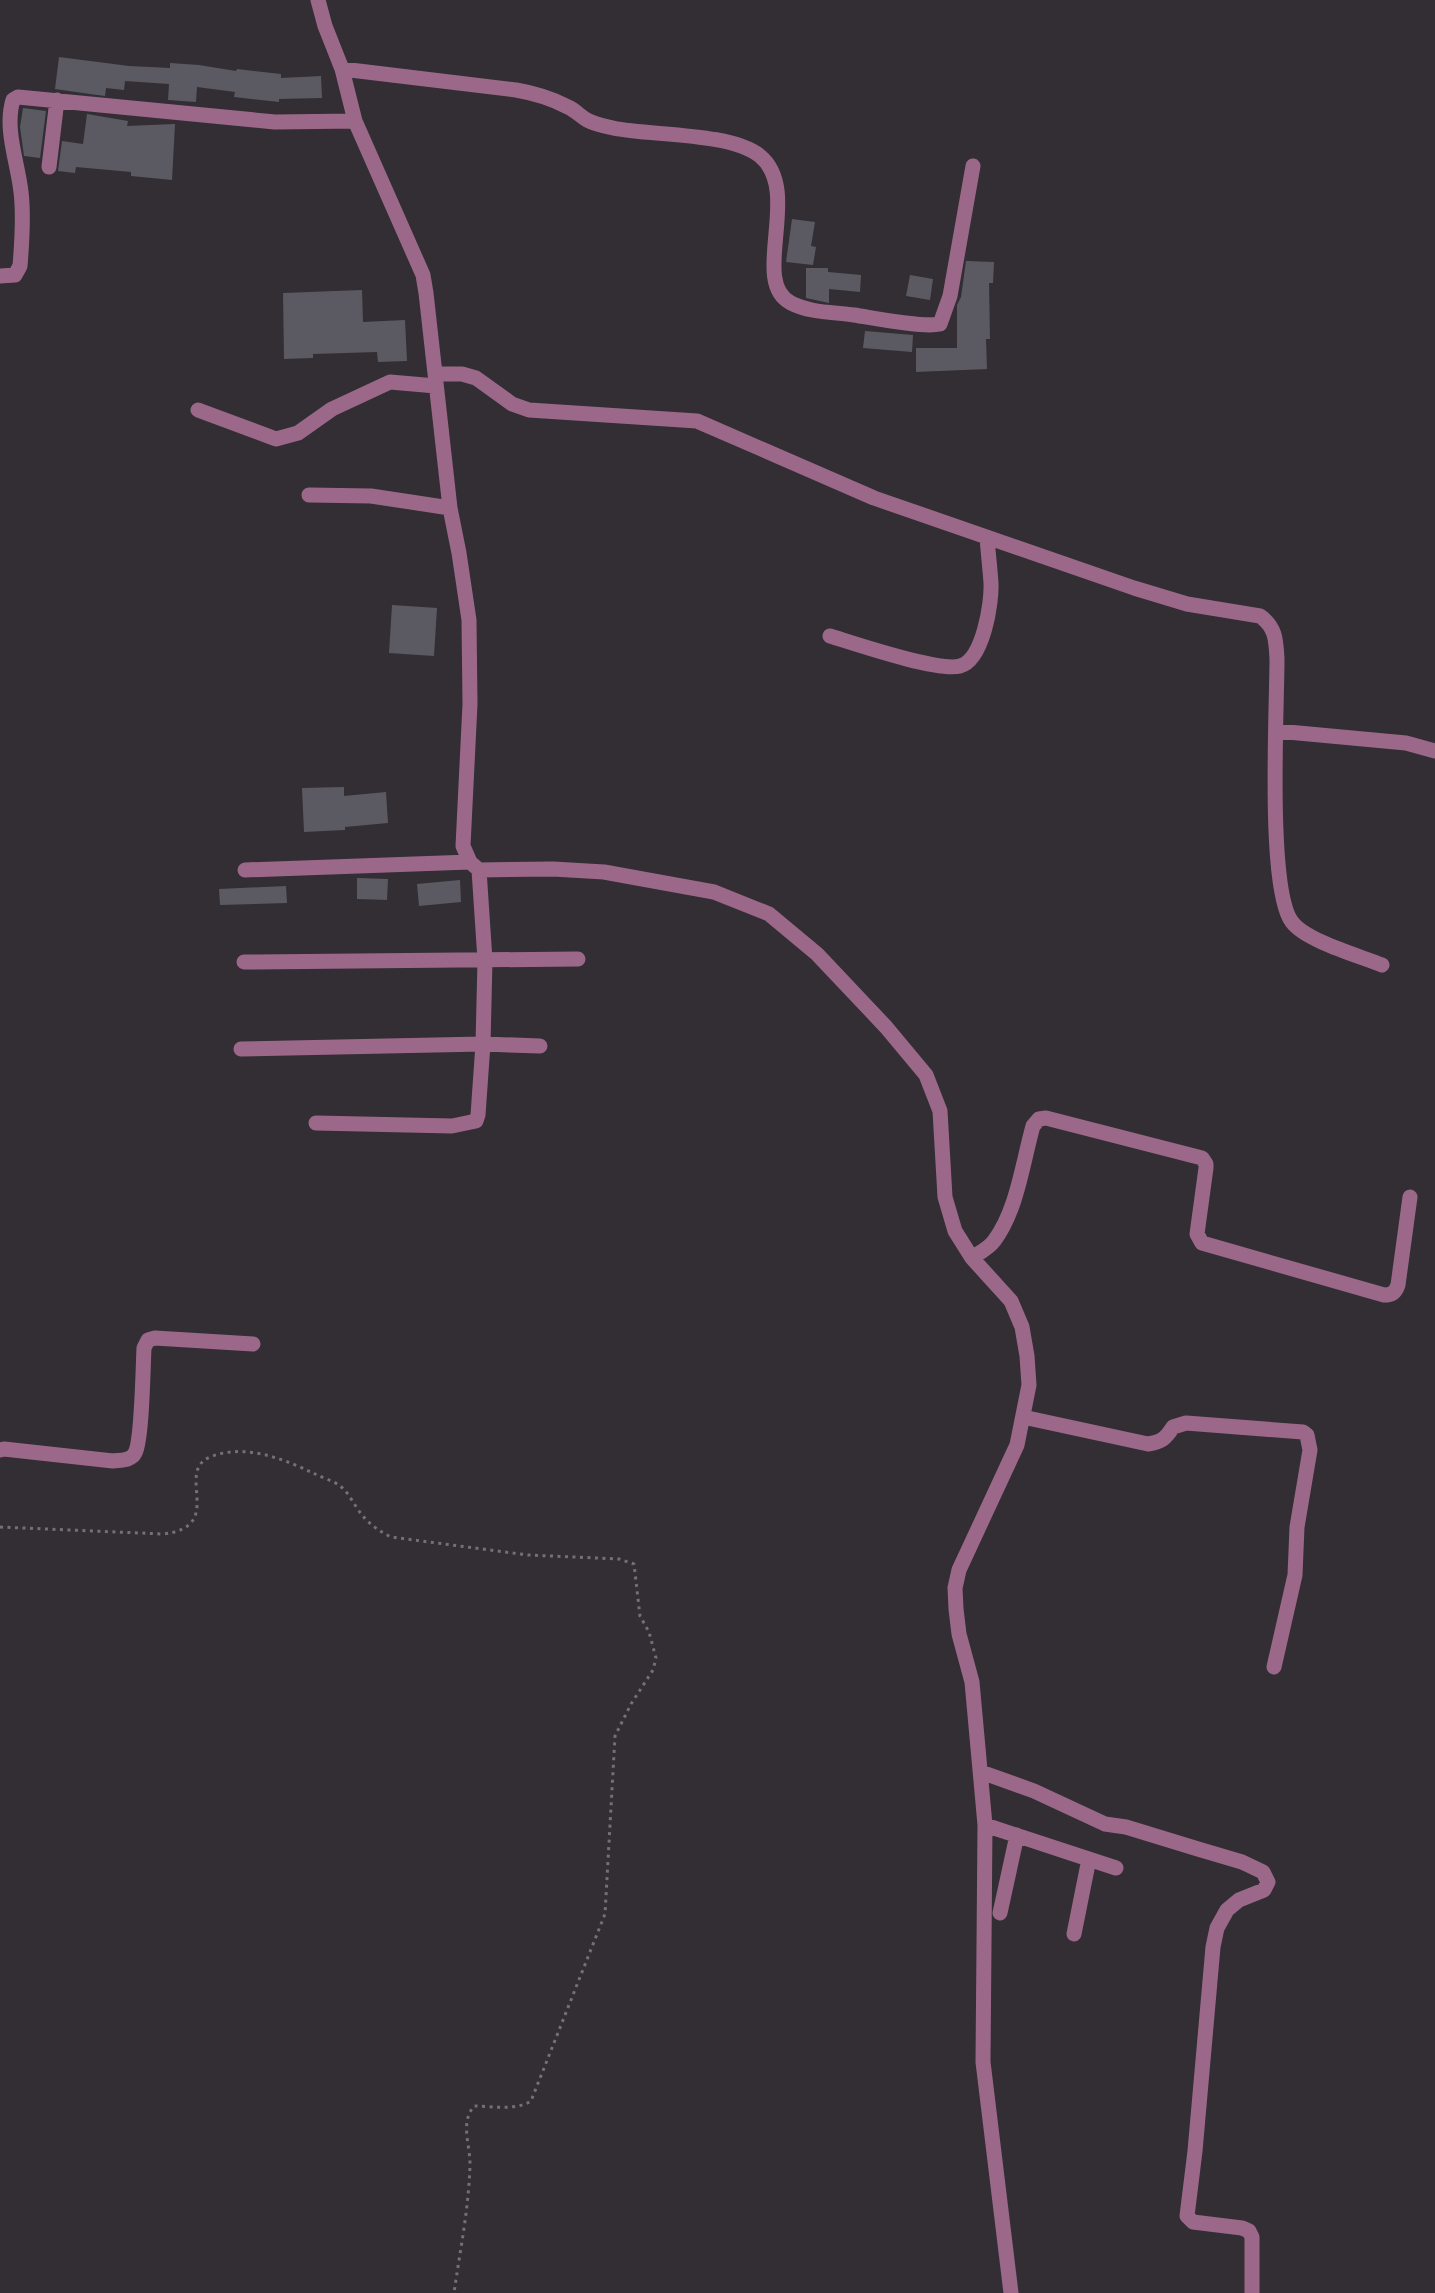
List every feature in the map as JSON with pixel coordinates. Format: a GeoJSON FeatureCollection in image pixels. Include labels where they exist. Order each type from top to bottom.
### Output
{"type":"FeatureCollection","features":[{"type":"Feature","properties":{"kind":"street"},"geometry":{"type":"LineString","coordinates":[[316,1123],[452,1126],[476,1121],[483,1044],[485,960],[475,866],[463,846],[470,704],[469,620],[461,562],[450,508],[423,275],[355,121],[342,69],[325,26],[318,0]]}},
{"type":"Feature","properties":{"kind":"street"},"geometry":{"type":"LineString","coordinates":[[342,69],[540,94],[570,107],[589,122],[615,128],[735,145],[757,154],[770,165],[777,181],[774,269],[777,288],[789,303],[806,308],[940,324],[950,296],[973,166]]}},
{"type":"Feature","properties":{"kind":"street"},"geometry":{"type":"LineString","coordinates":[[0,276],[15,275],[21,266],[21,195],[12,143],[10,108],[13,100],[23,97],[275,122],[355,121]]}},
{"type":"Feature","properties":{"kind":"street"},"geometry":{"type":"LineString","coordinates":[[49,167],[57,100]]}},
{"type":"Feature","properties":{"kind":"street"},"geometry":{"type":"LineString","coordinates":[[198,410],[276,439],[298,433],[332,409],[390,382],[436,380],[462,374],[476,378],[513,404],[529,410],[697,421],[874,498],[1187,604],[1260,616],[1269,622],[1276,636],[1276,822],[1280,878],[1287,913],[1293,924],[1303,933],[1382,965]]}},
{"type":"Feature","properties":{"kind":"street"},"geometry":{"type":"LineString","coordinates":[[309,495],[371,496],[450,508]]}},
{"type":"Feature","properties":{"kind":"street"},"geometry":{"type":"LineString","coordinates":[[830,636],[937,666],[962,666],[972,657],[982,637],[990,600],[991,583],[987,537]]}},
{"type":"Feature","properties":{"kind":"street"},"geometry":{"type":"LineString","coordinates":[[1277,731],[1406,742],[1435,751]]}},
{"type":"Feature","properties":{"kind":"street"},"geometry":{"type":"LineString","coordinates":[[245,870],[475,866],[554,869],[604,872],[714,892],[769,914],[817,954],[926,1075],[940,1112],[945,1197],[955,1231],[972,1258],[1011,1301],[1022,1327],[1027,1356],[1029,1385],[1017,1445],[959,1570],[955,1588],[959,1634],[972,1682],[981,1772],[985,1825],[983,2062],[1011,2293]]}},
{"type":"Feature","properties":{"kind":"street"},"geometry":{"type":"LineString","coordinates":[[244,963],[578,959]]}},
{"type":"Feature","properties":{"kind":"street"},"geometry":{"type":"LineString","coordinates":[[241,1049],[483,1044],[540,1046]]}},
{"type":"Feature","properties":{"kind":"street"},"geometry":{"type":"LineString","coordinates":[[972,1258],[993,1243],[1005,1224],[1033,1126],[1039,1119],[1046,1118],[1202,1158],[1206,1168],[1197,1234],[1202,1243],[1384,1295],[1396,1292],[1398,1285],[1410,1197]]}},
{"type":"Feature","properties":{"kind":"street"},"geometry":{"type":"LineString","coordinates":[[0,1450],[113,1461],[128,1459],[135,1453],[139,1432],[144,1348],[148,1340],[155,1338],[253,1344]]}},
{"type":"Feature","properties":{"kind":"street"},"geometry":{"type":"LineString","coordinates":[[1023,1417],[1148,1444],[1158,1443],[1166,1438],[1173,1427],[1186,1423],[1303,1432],[1307,1435],[1310,1450],[1297,1527],[1295,1575],[1274,1668]]}},
{"type":"Feature","properties":{"kind":"street"},"geometry":{"type":"LineString","coordinates":[[981,1772],[1034,1791],[1105,1824],[1126,1827],[1242,1862],[1263,1872],[1267,1877],[1268,1882],[1264,1890],[1239,1900],[1227,1910],[1217,1928],[1213,1947],[1195,2151],[1187,2204],[1187,2216],[1193,2222],[1242,2228],[1249,2232],[1252,2237],[1252,2293]]}},
{"type":"Feature","properties":{"kind":"street"},"geometry":{"type":"LineString","coordinates":[[985,1825],[1116,1868]]}},
{"type":"Feature","properties":{"kind":"street"},"geometry":{"type":"LineString","coordinates":[[1000,1913],[1017,1835]]}},
{"type":"Feature","properties":{"kind":"street"},"geometry":{"type":"LineString","coordinates":[[1074,1934],[1089,1859]]}},
{"type":"Feature","properties":{"kind":"path"},"geometry":{"type":"LineString","coordinates":[[0,1527],[162,1534],[177,1532],[194,1521],[197,1510],[196,1479],[200,1464],[208,1457],[246,1451],[286,1460],[340,1486],[367,1521],[377,1530],[391,1537],[528,1555],[619,1559],[634,1564],[640,1616],[649,1632],[656,1658],[653,1670],[631,1704],[615,1736],[605,1914],[531,2101],[525,2105],[474,2106],[469,2112],[466,2123],[470,2163],[468,2189],[454,2293]]}},
{"type":"Feature","properties":{"kind":"building"},"geometry":{"type":"Polygon","coordinates":[[[59,57],[129,66],[170,68],[170,63],[199,65],[236,71],[237,69],[281,74],[281,78],[321,76],[322,98],[279,99],[279,102],[234,97],[235,92],[197,87],[196,102],[168,100],[169,84],[125,81],[124,90],[106,88],[105,96],[55,89],[59,57]]]}},
{"type":"Feature","properties":{"kind":"building"},"geometry":{"type":"Polygon","coordinates":[[[23,108],[46,111],[40,158],[24,156],[20,127],[23,108]]]}},
{"type":"Feature","properties":{"kind":"building"},"geometry":{"type":"Polygon","coordinates":[[[87,114],[128,121],[127,126],[175,124],[172,180],[131,176],[131,172],[76,167],[75,173],[58,171],[62,141],[83,144],[87,114]]]}},
{"type":"Feature","properties":{"kind":"building"},"geometry":{"type":"Polygon","coordinates":[[[792,219],[815,222],[811,246],[816,247],[813,265],[786,262],[792,219]]]}},
{"type":"Feature","properties":{"kind":"building"},"geometry":{"type":"Polygon","coordinates":[[[966,261],[994,262],[993,283],[989,283],[990,339],[986,339],[987,369],[916,372],[916,348],[957,348],[957,305],[961,297],[966,261]]]}},
{"type":"Feature","properties":{"kind":"building"},"geometry":{"type":"Polygon","coordinates":[[[806,268],[828,268],[828,272],[861,275],[860,292],[829,289],[829,303],[806,298],[806,268]]]}},
{"type":"Feature","properties":{"kind":"building"},"geometry":{"type":"Polygon","coordinates":[[[910,275],[933,279],[930,300],[906,296],[910,275]]]}},
{"type":"Feature","properties":{"kind":"building"},"geometry":{"type":"Polygon","coordinates":[[[362,290],[363,322],[405,320],[407,361],[378,362],[377,352],[313,354],[313,358],[284,359],[283,293],[362,290]]]}},
{"type":"Feature","properties":{"kind":"building"},"geometry":{"type":"Polygon","coordinates":[[[865,331],[913,335],[912,352],[863,348],[865,331]]]}},
{"type":"Feature","properties":{"kind":"building"},"geometry":{"type":"Polygon","coordinates":[[[392,605],[437,608],[434,656],[389,653],[392,605]]]}},
{"type":"Feature","properties":{"kind":"building"},"geometry":{"type":"Polygon","coordinates":[[[344,787],[344,796],[386,792],[388,823],[345,827],[345,830],[304,832],[302,788],[344,787]]]}},
{"type":"Feature","properties":{"kind":"building"},"geometry":{"type":"Polygon","coordinates":[[[357,878],[388,879],[387,900],[357,899],[357,878]]]}},
{"type":"Feature","properties":{"kind":"building"},"geometry":{"type":"Polygon","coordinates":[[[460,880],[461,902],[419,906],[417,884],[460,880]]]}},
{"type":"Feature","properties":{"kind":"building"},"geometry":{"type":"Polygon","coordinates":[[[286,886],[287,903],[220,905],[219,889],[286,886]]]}}]}
